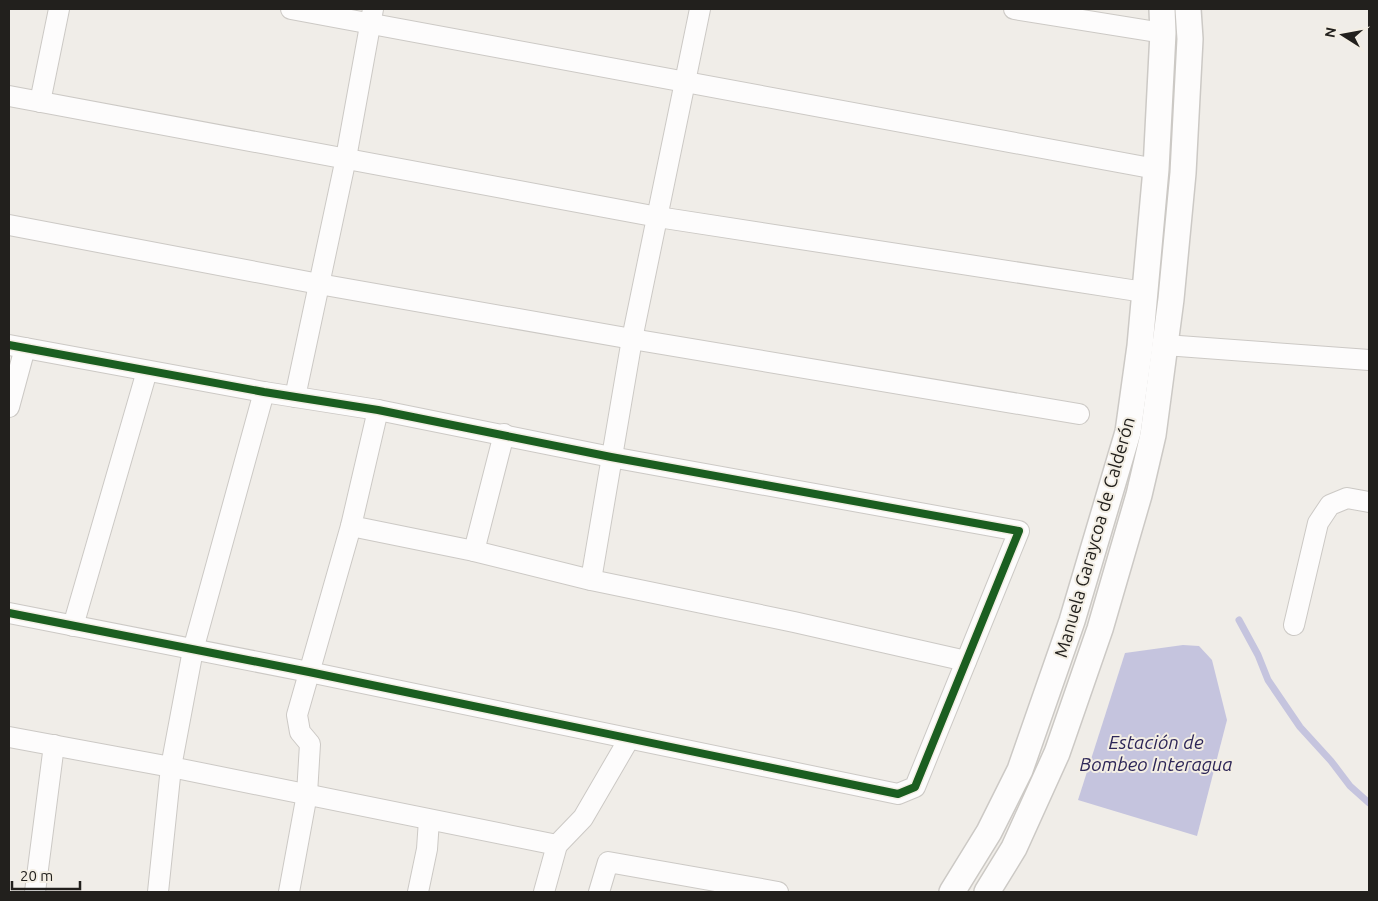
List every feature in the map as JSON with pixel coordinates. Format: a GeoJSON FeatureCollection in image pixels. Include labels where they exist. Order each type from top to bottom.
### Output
{"type":"FeatureCollection","features":[{"type":"Feature","properties":{"kind":"street"},"geometry":{"type":"LineString","coordinates":[[40,102],[59,9]]}},
{"type":"Feature","properties":{"kind":"street"},"geometry":{"type":"LineString","coordinates":[[291,9],[372,16],[686,82],[1156,169]]}},
{"type":"Feature","properties":{"kind":"street"},"geometry":{"type":"LineString","coordinates":[[590,580],[632,339],[700,9]]}},
{"type":"Feature","properties":{"kind":"street"},"geometry":{"type":"LineString","coordinates":[[1014,9],[1163,33]]}},
{"type":"Feature","properties":{"kind":"street","name":"Manuela Garaycoa de Calderón"},"geometry":{"type":"LineString","coordinates":[[952,892],[989,832],[1020,770],[1072,621],[1128,432],[1140,346],[1156,169],[1163,33],[1162,9]]}},
{"type":"Feature","properties":{"kind":"street","name":"Manuela Garaycoa de Calderón"},"geometry":{"type":"LineString","coordinates":[[987,892],[1014,848],[1057,753],[1100,629],[1139,495],[1153,435],[1165,345],[1183,172],[1190,39],[1188,9]]}},
{"type":"Feature","properties":{"kind":"street"},"geometry":{"type":"LineString","coordinates":[[295,397],[346,158],[372,16]]}},
{"type":"Feature","properties":{"kind":"street"},"geometry":{"type":"LineString","coordinates":[[9,96],[658,217],[1144,292]]}},
{"type":"Feature","properties":{"kind":"street"},"geometry":{"type":"LineString","coordinates":[[9,225],[319,284],[1079,414]]}},
{"type":"Feature","properties":{"kind":"street"},"geometry":{"type":"LineString","coordinates":[[1165,345],[1369,360]]}},
{"type":"Feature","properties":{"kind":"street"},"geometry":{"type":"LineString","coordinates":[[9,407],[17,347],[264,392],[378,410],[611,457],[1019,531],[915,787],[898,794],[309,672],[9,613]]}},
{"type":"Feature","properties":{"kind":"street"},"geometry":{"type":"LineString","coordinates":[[73,626],[147,371]]}},
{"type":"Feature","properties":{"kind":"street"},"geometry":{"type":"LineString","coordinates":[[158,892],[172,767],[193,650],[264,392]]}},
{"type":"Feature","properties":{"kind":"street"},"geometry":{"type":"LineString","coordinates":[[289,892],[307,794],[310,744],[300,732],[297,715],[350,526],[378,410]]}},
{"type":"Feature","properties":{"kind":"street"},"geometry":{"type":"LineString","coordinates":[[474,551],[504,434]]}},
{"type":"Feature","properties":{"kind":"street"},"geometry":{"type":"LineString","coordinates":[[1294,625],[1318,523],[1330,505],[1347,498],[1369,502]]}},
{"type":"Feature","properties":{"kind":"street"},"geometry":{"type":"LineString","coordinates":[[350,526],[474,551],[590,580],[794,622],[966,661]]}},
{"type":"Feature","properties":{"kind":"street"},"geometry":{"type":"LineString","coordinates":[[9,737],[172,767],[557,845]]}},
{"type":"Feature","properties":{"kind":"street"},"geometry":{"type":"LineString","coordinates":[[544,892],[557,845],[583,818],[629,739]]}},
{"type":"Feature","properties":{"kind":"street"},"geometry":{"type":"LineString","coordinates":[[35,892],[54,745]]}},
{"type":"Feature","properties":{"kind":"street"},"geometry":{"type":"LineString","coordinates":[[418,892],[427,849],[429,820]]}},
{"type":"Feature","properties":{"kind":"street"},"geometry":{"type":"LineString","coordinates":[[599,892],[608,862],[778,892]]}},
{"type":"Feature","properties":{"kind":"water","name":"Estación de Bombeo Interagua"},"geometry":{"type":"Polygon","coordinates":[[[1183,645],[1199,646],[1212,660],[1227,720],[1197,836],[1078,800],[1125,653],[1183,645]]]}},
{"type":"Feature","properties":{"kind":"waterway"},"geometry":{"type":"LineString","coordinates":[[1239,620],[1258,655],[1268,680],[1300,727],[1331,761],[1350,786],[1369,803]]}},
{"type":"Feature","properties":{"kind":"cycle path"},"geometry":{"type":"LineString","coordinates":[[9,345],[264,392],[378,410],[611,457],[1019,531],[915,787],[898,794],[309,672],[9,613]]}}]}
